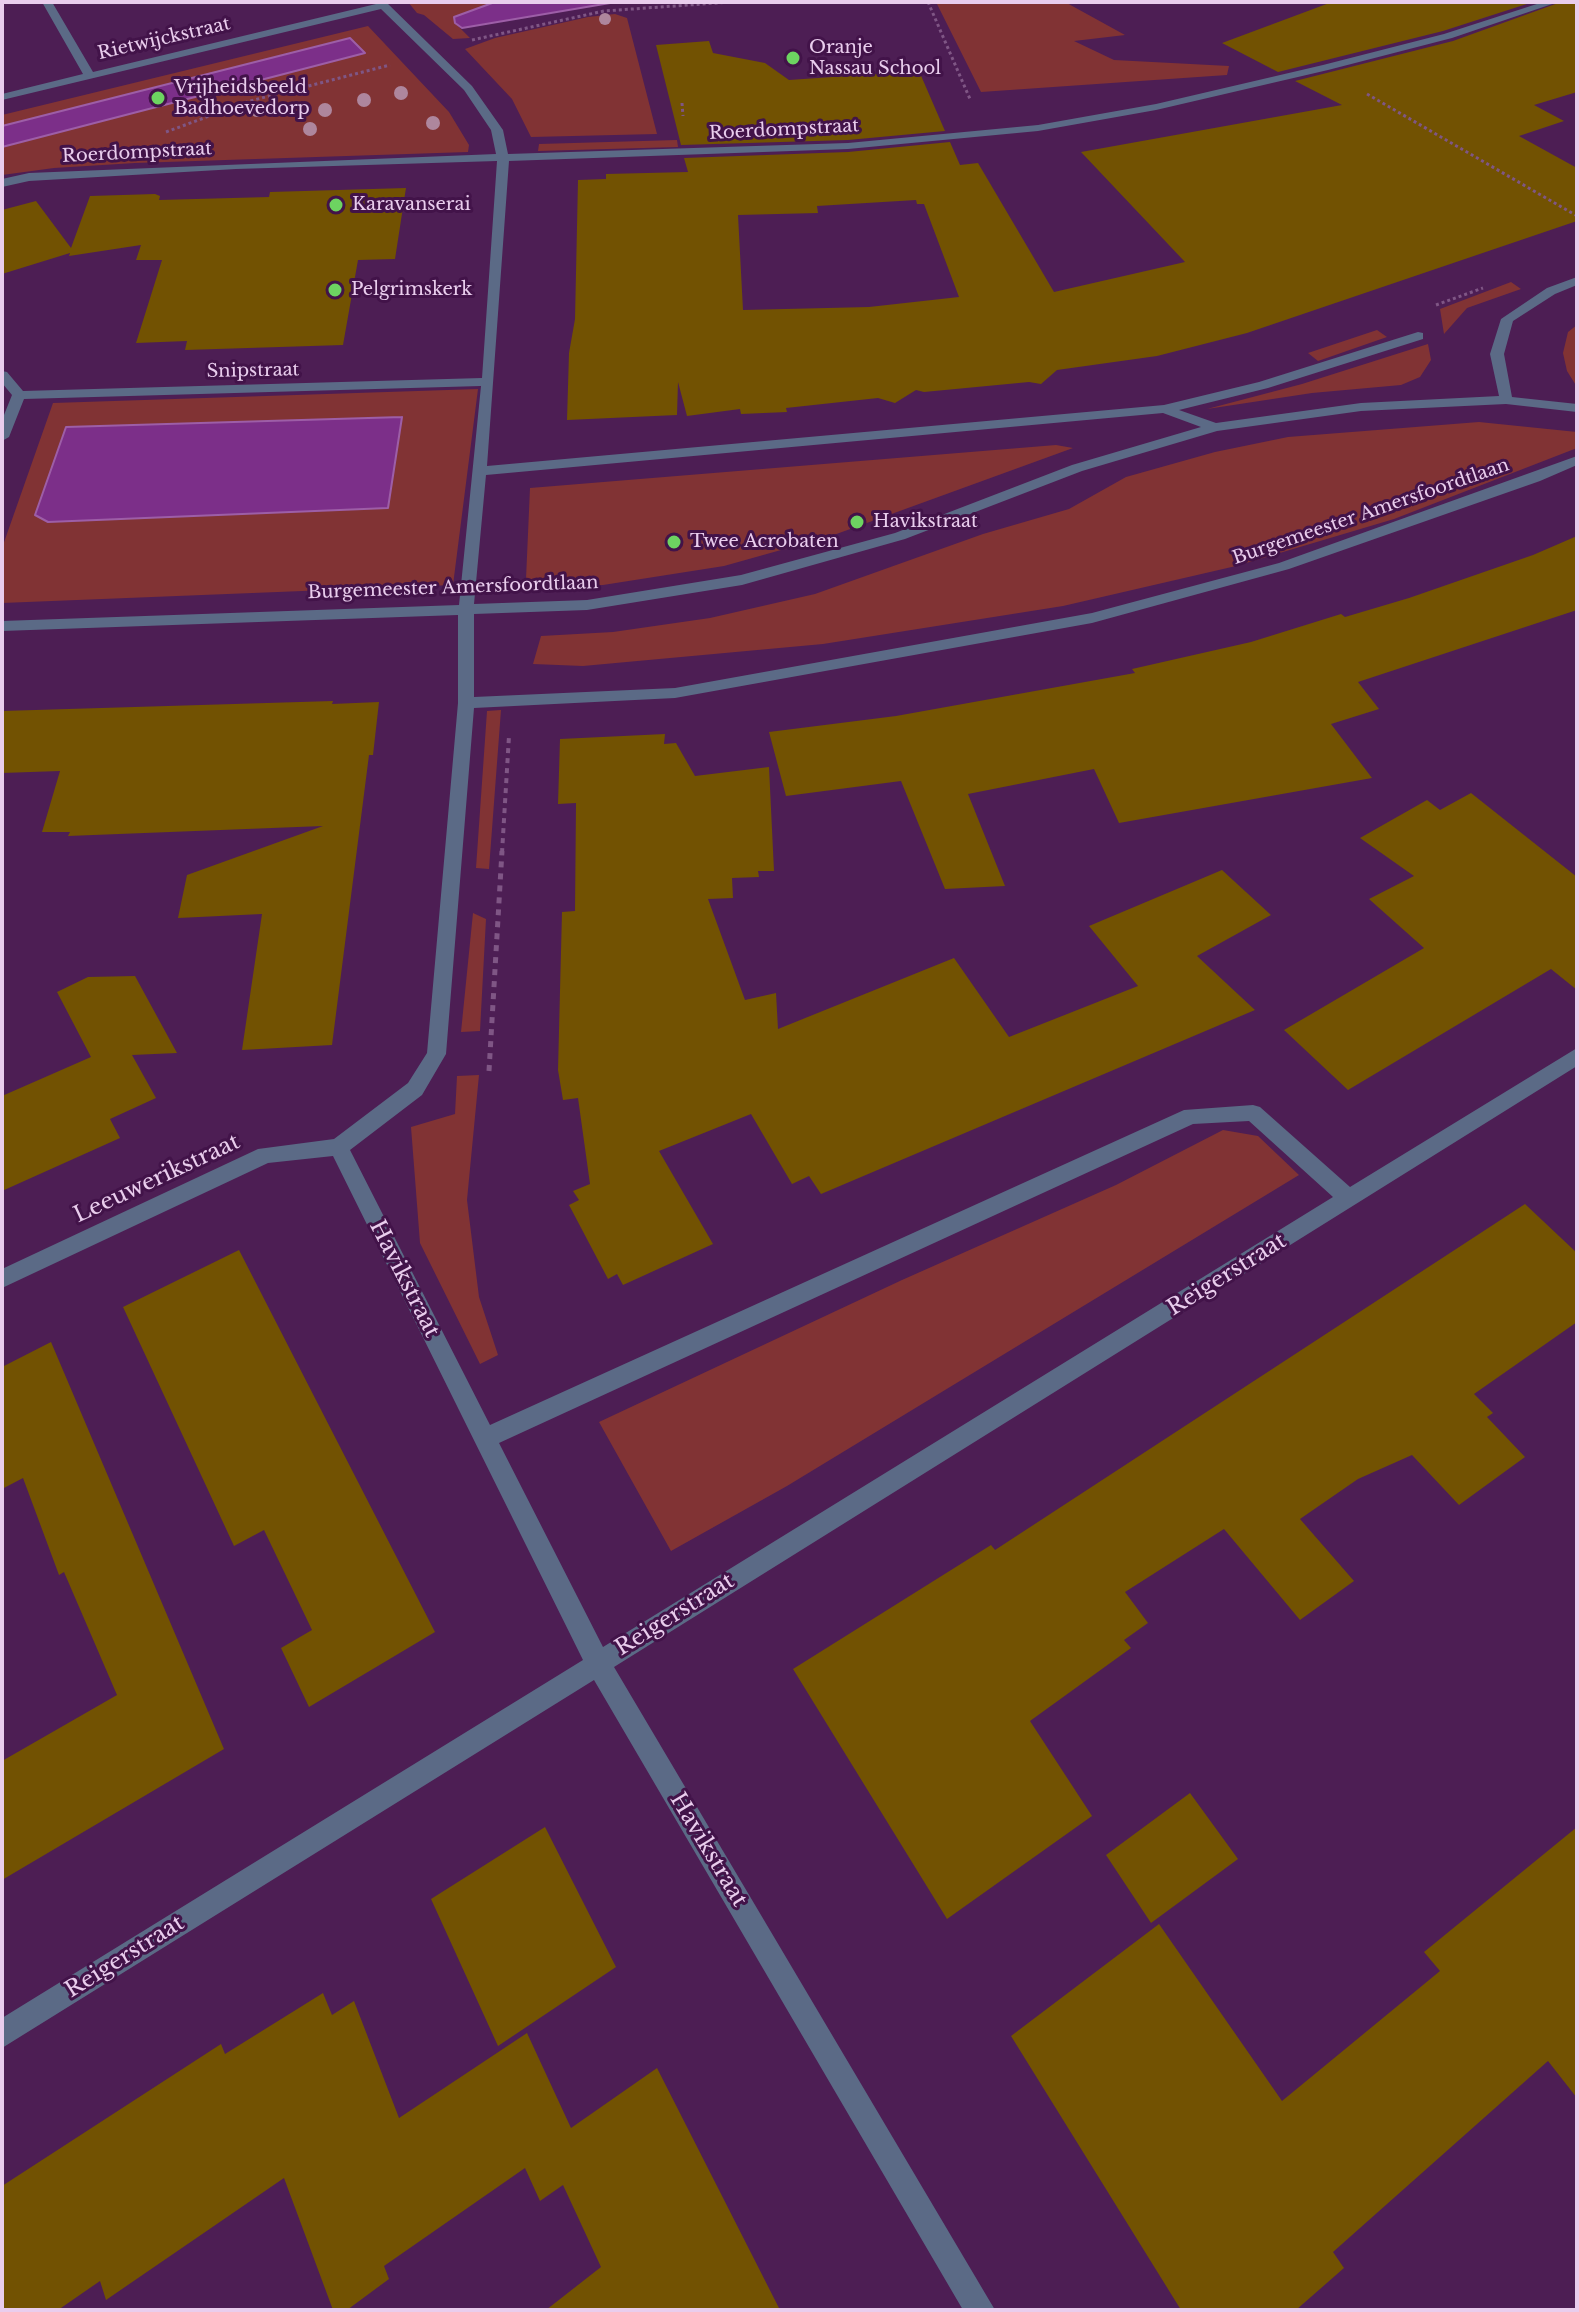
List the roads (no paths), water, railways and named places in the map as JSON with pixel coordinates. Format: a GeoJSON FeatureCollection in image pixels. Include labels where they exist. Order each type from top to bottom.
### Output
{"type":"FeatureCollection","features":[{"type":"Feature","properties":{"kind":"street"},"geometry":{"type":"LineString","coordinates":[[47,2],[89,75]]}},
{"type":"Feature","properties":{"kind":"street","name":"Roerdompstraat"},"geometry":{"type":"LineString","coordinates":[[2,183],[29,177],[236,166],[848,146],[1038,128],[1156,107],[1324,68],[1448,36],[1553,2]]}},
{"type":"Feature","properties":{"kind":"street"},"geometry":{"type":"LineString","coordinates":[[339,1147],[415,1089],[436,1054],[466,703],[466,607],[488,382],[503,159],[497,130],[468,88],[381,4]]}},
{"type":"Feature","properties":{"kind":"street","name":"Rietwijckstraat"},"geometry":{"type":"LineString","coordinates":[[2,97],[381,4]]}},
{"type":"Feature","properties":{"kind":"street"},"geometry":{"type":"LineString","coordinates":[[1506,400],[1497,354],[1507,319],[1551,291],[1577,281]]}},
{"type":"Feature","properties":{"kind":"street"},"geometry":{"type":"LineString","coordinates":[[1164,409],[1263,385],[1418,336]]}},
{"type":"Feature","properties":{"kind":"street"},"geometry":{"type":"LineString","coordinates":[[2,375],[19,395],[2,437]]}},
{"type":"Feature","properties":{"kind":"street","name":"Snipstraat"},"geometry":{"type":"LineString","coordinates":[[19,395],[488,382]]}},
{"type":"Feature","properties":{"kind":"street","name":"Burgemeester Amersfoordtlaan"},"geometry":{"type":"LineString","coordinates":[[2,626],[587,605],[742,580],[900,536],[1077,468],[1215,427],[1361,407],[1506,400],[1577,408]]}},
{"type":"Feature","properties":{"kind":"street","name":"Burgemeester Amersfoordtlaan"},"geometry":{"type":"LineString","coordinates":[[478,471],[1164,409],[1215,427]]}},
{"type":"Feature","properties":{"kind":"street","name":"Burgemeester Amersfoordtlaan"},"geometry":{"type":"LineString","coordinates":[[466,703],[675,693],[1092,618],[1284,566],[1535,478],[1577,460]]}},
{"type":"Feature","properties":{"kind":"street","name":"Reigerstraat"},"geometry":{"type":"LineString","coordinates":[[2,2034],[1577,1056]]}},
{"type":"Feature","properties":{"kind":"street"},"geometry":{"type":"LineString","coordinates":[[486,1438],[1191,1116],[1253,1113],[1350,1199]]}},
{"type":"Feature","properties":{"kind":"street","name":"Leeuwerikstraat"},"geometry":{"type":"LineString","coordinates":[[2,1279],[265,1155],[339,1147]]}},
{"type":"Feature","properties":{"kind":"street","name":"Havikstraat"},"geometry":{"type":"LineString","coordinates":[[339,1147],[598,1663],[980,2310]]}},
{"type":"Feature","properties":{"kind":"place","name":"Oranje Nassau School"},"geometry":{"type":"Point","coordinates":[793,58]}},
{"type":"Feature","properties":{"kind":"place","name":"Vrijheidsbeeld Badhoevedorp"},"geometry":{"type":"Point","coordinates":[158,98]}},
{"type":"Feature","properties":{"kind":"place","name":"Karavanserai"},"geometry":{"type":"Point","coordinates":[336,205]}},
{"type":"Feature","properties":{"kind":"place","name":"Pelgrimskerk"},"geometry":{"type":"Point","coordinates":[335,290]}},
{"type":"Feature","properties":{"kind":"place","name":"Havikstraat"},"geometry":{"type":"Point","coordinates":[857,522]}},
{"type":"Feature","properties":{"kind":"place","name":"Twee Acrobaten"},"geometry":{"type":"Point","coordinates":[674,542]}}]}
